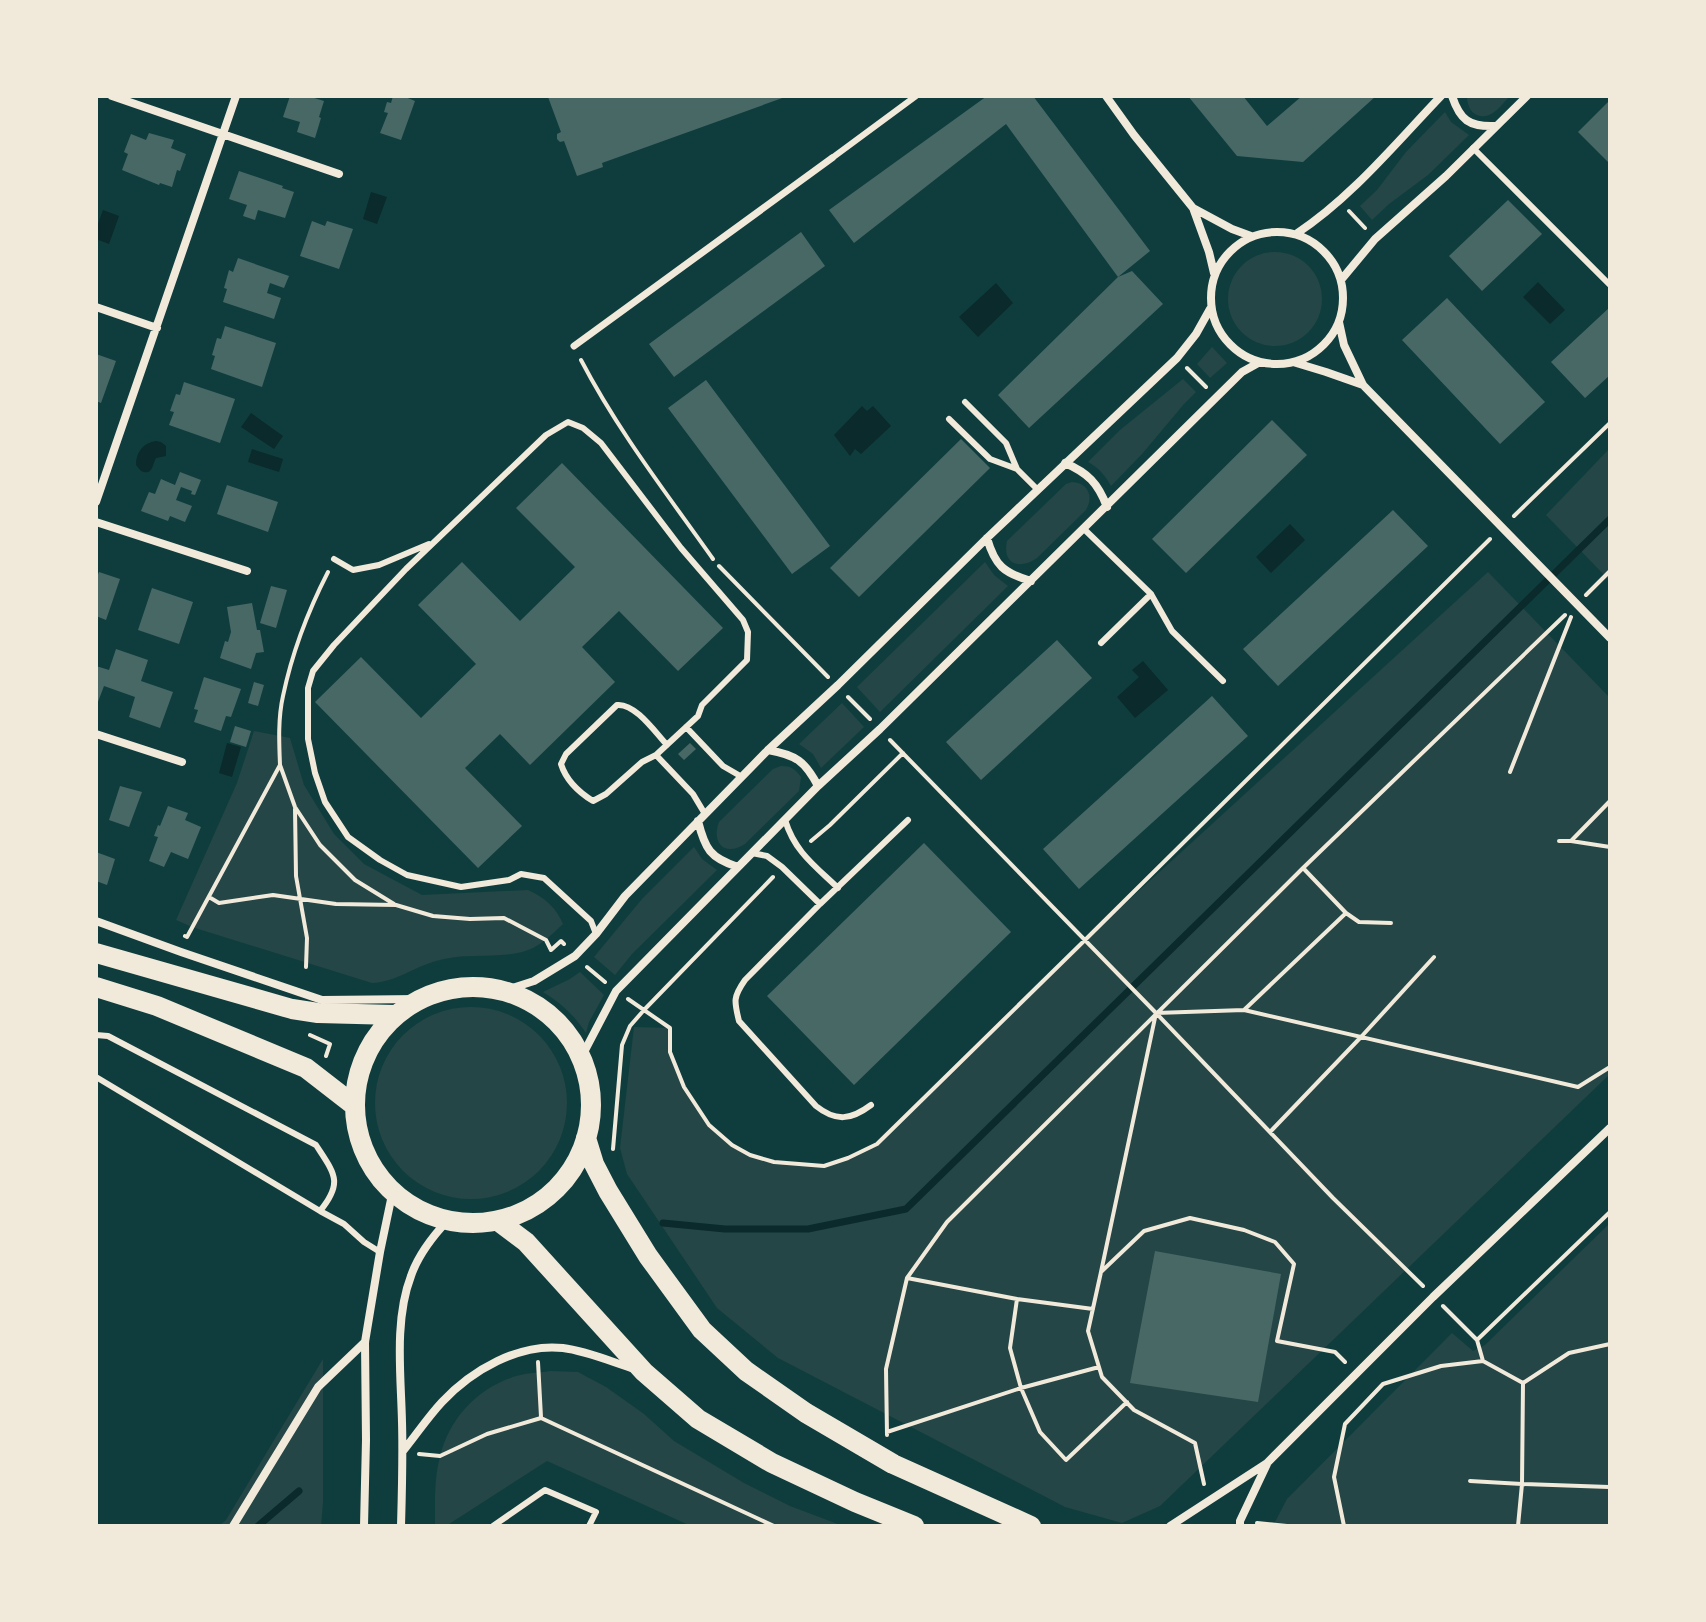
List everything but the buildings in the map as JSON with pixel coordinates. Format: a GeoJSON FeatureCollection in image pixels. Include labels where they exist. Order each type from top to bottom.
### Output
{"type":"FeatureCollection","features":[{"type":"Feature","properties":{"kind":"main road"},"geometry":{"type":"LineString","coordinates":[[96,953],[292,1009],[318,1013],[395,1015]]}},
{"type":"Feature","properties":{"kind":"main road"},"geometry":{"type":"LineString","coordinates":[[96,987],[157,1006],[306,1068],[355,1106]]}},
{"type":"Feature","properties":{"kind":"main road"},"geometry":{"type":"LineString","coordinates":[[459,987],[506,990],[549,1013],[567,1032],[582,1056],[591,1085],[592,1113],[586,1138],[569,1175],[547,1198],[524,1211],[498,1221],[462,1224],[422,1213],[380,1180],[361,1146],[355,1106],[366,1053],[395,1015],[419,999],[459,987]]}},
{"type":"Feature","properties":{"kind":"main road"},"geometry":{"type":"LineString","coordinates":[[586,1138],[594,1164],[608,1191],[648,1256],[702,1330],[746,1371],[806,1413],[893,1464],[1030,1525]]}},
{"type":"Feature","properties":{"kind":"main road"},"geometry":{"type":"LineString","coordinates":[[498,1221],[526,1242],[644,1372],[698,1419],[772,1463],[914,1526]]}},
{"type":"Feature","properties":{"kind":"street"},"geometry":{"type":"LineString","coordinates":[[112,96],[339,174]]}},
{"type":"Feature","properties":{"kind":"street"},"geometry":{"type":"LineString","coordinates":[[96,502],[236,96]]}},
{"type":"Feature","properties":{"kind":"street"},"geometry":{"type":"LineString","coordinates":[[1106,96],[1193,208],[1214,274]]}},
{"type":"Feature","properties":{"kind":"street"},"geometry":{"type":"LineString","coordinates":[[1296,234],[1339,201],[1441,96]]}},
{"type":"Feature","properties":{"kind":"street"},"geometry":{"type":"LineString","coordinates":[[1452,96],[1461,117],[1471,124],[1496,126]]}},
{"type":"Feature","properties":{"kind":"street"},"geometry":{"type":"LineString","coordinates":[[1341,280],[1375,239],[1446,176],[1527,96]]}},
{"type":"Feature","properties":{"kind":"street"},"geometry":{"type":"LineString","coordinates":[[574,346],[832,158]]}},
{"type":"Feature","properties":{"kind":"street"},"geometry":{"type":"LineString","coordinates":[[1193,208],[1251,236]]}},
{"type":"Feature","properties":{"kind":"street"},"geometry":{"type":"LineString","coordinates":[[1281,231],[1296,234],[1316,244],[1331,260],[1341,280],[1343,308],[1329,340],[1313,354],[1276,365],[1260,362],[1242,355],[1227,343],[1216,327],[1210,309],[1214,274],[1223,258],[1251,236],[1281,231]]}},
{"type":"Feature","properties":{"kind":"street"},"geometry":{"type":"LineString","coordinates":[[96,307],[157,328]]}},
{"type":"Feature","properties":{"kind":"street"},"geometry":{"type":"LineString","coordinates":[[506,990],[534,981],[575,956],[625,896],[768,750],[1177,358],[1210,309]]}},
{"type":"Feature","properties":{"kind":"street"},"geometry":{"type":"LineString","coordinates":[[1339,322],[1344,345],[1363,385],[1610,638]]}},
{"type":"Feature","properties":{"kind":"street"},"geometry":{"type":"LineString","coordinates":[[582,1056],[616,991],[818,786],[880,729],[1242,372],[1260,362]]}},
{"type":"Feature","properties":{"kind":"street"},"geometry":{"type":"LineString","coordinates":[[1293,362],[1363,385]]}},
{"type":"Feature","properties":{"kind":"street"},"geometry":{"type":"LineString","coordinates":[[1065,463],[1083,471],[1100,489],[1107,507]]}},
{"type":"Feature","properties":{"kind":"street"},"geometry":{"type":"LineString","coordinates":[[96,522],[247,571]]}},
{"type":"Feature","properties":{"kind":"street"},"geometry":{"type":"LineString","coordinates":[[987,538],[1000,566],[1013,575],[1031,581]]}},
{"type":"Feature","properties":{"kind":"street"},"geometry":{"type":"LineString","coordinates":[[96,734],[182,762]]}},
{"type":"Feature","properties":{"kind":"street"},"geometry":{"type":"LineString","coordinates":[[768,750],[802,761],[818,786]]}},
{"type":"Feature","properties":{"kind":"street"},"geometry":{"type":"LineString","coordinates":[[702,817],[703,841],[720,861],[738,867]]}},
{"type":"Feature","properties":{"kind":"street"},"geometry":{"type":"LineString","coordinates":[[96,921],[322,1000],[419,999]]}},
{"type":"Feature","properties":{"kind":"street"},"geometry":{"type":"LineString","coordinates":[[1170,1526],[1267,1463],[1433,1297],[1610,1128]]}},
{"type":"Feature","properties":{"kind":"street"},"geometry":{"type":"LineString","coordinates":[[364,1526],[365,1342],[393,1190]]}},
{"type":"Feature","properties":{"kind":"street"},"geometry":{"type":"LineString","coordinates":[[401,1526],[400,1339],[405,1299],[411,1275],[431,1239],[448,1220]]}},
{"type":"Feature","properties":{"kind":"street"},"geometry":{"type":"LineString","coordinates":[[233,1526],[318,1387],[365,1342]]}},
{"type":"Feature","properties":{"kind":"street"},"geometry":{"type":"LineString","coordinates":[[402,1451],[444,1400],[474,1375],[507,1356],[537,1347],[565,1348],[644,1372]]}},
{"type":"Feature","properties":{"kind":"street"},"geometry":{"type":"LineString","coordinates":[[1240,1523],[1267,1463]]}},
{"type":"Feature","properties":{"kind":"lane"},"geometry":{"type":"LineString","coordinates":[[832,158],[916,96]]}},
{"type":"Feature","properties":{"kind":"lane"},"geometry":{"type":"LineString","coordinates":[[1473,148],[1610,285]]}},
{"type":"Feature","properties":{"kind":"lane"},"geometry":{"type":"LineString","coordinates":[[965,402],[1006,443],[1017,469],[1038,490]]}},
{"type":"Feature","properties":{"kind":"lane"},"geometry":{"type":"LineString","coordinates":[[949,419],[990,459],[1017,469]]}},
{"type":"Feature","properties":{"kind":"lane"},"geometry":{"type":"LineString","coordinates":[[596,934],[591,921],[544,878],[521,874],[509,880],[461,887],[407,875],[348,837],[325,802],[315,773],[308,739],[308,688],[313,671],[406,569],[546,435],[568,422],[583,428],[601,443],[681,548],[743,620],[748,632],[747,660],[702,705],[698,716],[667,745],[656,755],[642,762],[606,794],[593,801],[582,794],[564,773],[561,764],[566,754],[617,705],[625,704],[634,710],[667,745]]}},
{"type":"Feature","properties":{"kind":"lane"},"geometry":{"type":"LineString","coordinates":[[1084,529],[1151,594],[1172,631],[1223,681]]}},
{"type":"Feature","properties":{"kind":"lane"},"geometry":{"type":"LineString","coordinates":[[334,559],[353,570],[379,565],[436,541]]}},
{"type":"Feature","properties":{"kind":"lane"},"geometry":{"type":"LineString","coordinates":[[1101,643],[1151,594]]}},
{"type":"Feature","properties":{"kind":"lane"},"geometry":{"type":"LineString","coordinates":[[686,727],[723,766],[742,777]]}},
{"type":"Feature","properties":{"kind":"lane"},"geometry":{"type":"LineString","coordinates":[[656,755],[693,794],[702,817]]}},
{"type":"Feature","properties":{"kind":"lane"},"geometry":{"type":"LineString","coordinates":[[785,820],[799,850],[838,888]]}},
{"type":"Feature","properties":{"kind":"lane"},"geometry":{"type":"LineString","coordinates":[[871,1105],[857,1115],[827,1115],[739,1021],[735,995],[745,980],[820,904],[908,820]]}},
{"type":"Feature","properties":{"kind":"lane"},"geometry":{"type":"LineString","coordinates":[[752,853],[767,856],[782,867],[820,904]]}},
{"type":"Feature","properties":{"kind":"lane"},"geometry":{"type":"LineString","coordinates":[[96,1035],[108,1036],[316,1145],[333,1171],[334,1181],[334,1191],[320,1211]]}},
{"type":"Feature","properties":{"kind":"lane"},"geometry":{"type":"LineString","coordinates":[[96,1077],[344,1224],[380,1252]]}},
{"type":"Feature","properties":{"kind":"lane"},"geometry":{"type":"LineString","coordinates":[[493,1526],[545,1490],[596,1512],[589,1526]]}},
{"type":"Feature","properties":{"kind":"path"},"geometry":{"type":"LineString","coordinates":[[1339,201],[1375,239]]}},
{"type":"Feature","properties":{"kind":"path"},"geometry":{"type":"LineString","coordinates":[[574,346],[609,410],[715,561],[1270,1132],[1477,1340],[1483,1361]]}},
{"type":"Feature","properties":{"kind":"path"},"geometry":{"type":"LineString","coordinates":[[1177,358],[1216,398]]}},
{"type":"Feature","properties":{"kind":"path"},"geometry":{"type":"LineString","coordinates":[[334,559],[307,615],[283,697],[279,737],[280,765],[295,807],[320,845],[355,880],[396,905],[433,916],[504,918],[546,940],[551,950],[561,941],[616,991],[670,1028],[670,1052],[684,1087],[709,1125],[732,1145],[750,1155],[774,1162],[824,1166],[877,1144],[1610,423]]}},
{"type":"Feature","properties":{"kind":"path"},"geometry":{"type":"LineString","coordinates":[[893,1464],[887,1433],[886,1369],[907,1278],[947,1222],[1303,868],[1610,571]]}},
{"type":"Feature","properties":{"kind":"path"},"geometry":{"type":"LineString","coordinates":[[1510,772],[1576,604]]}},
{"type":"Feature","properties":{"kind":"path"},"geometry":{"type":"LineString","coordinates":[[799,850],[830,825],[903,753]]}},
{"type":"Feature","properties":{"kind":"path"},"geometry":{"type":"LineString","coordinates":[[187,937],[280,765]]}},
{"type":"Feature","properties":{"kind":"path"},"geometry":{"type":"LineString","coordinates":[[1571,841],[1610,801]]}},
{"type":"Feature","properties":{"kind":"path"},"geometry":{"type":"LineString","coordinates":[[295,807],[296,876],[307,938],[306,967]]}},
{"type":"Feature","properties":{"kind":"path"},"geometry":{"type":"LineString","coordinates":[[1559,841],[1610,847]]}},
{"type":"Feature","properties":{"kind":"path"},"geometry":{"type":"LineString","coordinates":[[613,1151],[622,1045],[630,1026],[782,867]]}},
{"type":"Feature","properties":{"kind":"path"},"geometry":{"type":"LineString","coordinates":[[1303,868],[1346,913],[1359,922],[1391,923]]}},
{"type":"Feature","properties":{"kind":"path"},"geometry":{"type":"LineString","coordinates":[[209,897],[219,903],[273,895],[336,904],[396,905]]}},
{"type":"Feature","properties":{"kind":"path"},"geometry":{"type":"LineString","coordinates":[[1244,1010],[1346,913]]}},
{"type":"Feature","properties":{"kind":"path"},"geometry":{"type":"LineString","coordinates":[[1270,1132],[1434,957]]}},
{"type":"Feature","properties":{"kind":"path"},"geometry":{"type":"LineString","coordinates":[[1156,1013],[1244,1010],[1578,1087],[1610,1067]]}},
{"type":"Feature","properties":{"kind":"path"},"geometry":{"type":"LineString","coordinates":[[318,1013],[309,1036],[330,1044],[319,1077]]}},
{"type":"Feature","properties":{"kind":"path"},"geometry":{"type":"LineString","coordinates":[[1156,1013],[1088,1331],[1102,1377],[1134,1410],[1195,1443],[1208,1501]]}},
{"type":"Feature","properties":{"kind":"path"},"geometry":{"type":"LineString","coordinates":[[1477,1340],[1610,1212]]}},
{"type":"Feature","properties":{"kind":"path"},"geometry":{"type":"LineString","coordinates":[[1101,1272],[1144,1231],[1190,1218],[1244,1230],[1275,1242],[1294,1264],[1277,1341],[1335,1352],[1355,1374]]}},
{"type":"Feature","properties":{"kind":"path"},"geometry":{"type":"LineString","coordinates":[[907,1278],[1017,1299],[1093,1309]]}},
{"type":"Feature","properties":{"kind":"path"},"geometry":{"type":"LineString","coordinates":[[1017,1299],[1010,1348],[1021,1388],[1040,1432],[1066,1460],[1127,1402]]}},
{"type":"Feature","properties":{"kind":"path"},"geometry":{"type":"LineString","coordinates":[[1523,1383],[1569,1353],[1610,1344]]}},
{"type":"Feature","properties":{"kind":"path"},"geometry":{"type":"LineString","coordinates":[[1344,1526],[1334,1477],[1345,1424],[1383,1384],[1441,1366],[1483,1361],[1523,1383]]}},
{"type":"Feature","properties":{"kind":"path"},"geometry":{"type":"LineString","coordinates":[[887,1433],[1021,1388],[1099,1367]]}},
{"type":"Feature","properties":{"kind":"path"},"geometry":{"type":"LineString","coordinates":[[539,1375],[541,1418]]}},
{"type":"Feature","properties":{"kind":"path"},"geometry":{"type":"LineString","coordinates":[[1518,1526],[1522,1484],[1523,1383]]}},
{"type":"Feature","properties":{"kind":"path"},"geometry":{"type":"LineString","coordinates":[[402,1451],[440,1456],[487,1434],[541,1418],[774,1526]]}},
{"type":"Feature","properties":{"kind":"path"},"geometry":{"type":"LineString","coordinates":[[1470,1481],[1609,1487]]}},
{"type":"Feature","properties":{"kind":"path"},"geometry":{"type":"LineString","coordinates":[[1240,1523],[1287,1526]]}},
{"type":"Feature","properties":{"kind":"shaded area"},"geometry":{"type":"Polygon","coordinates":[[[1467,96],[1510,96],[1495,112],[1480,116],[1468,105],[1467,96]]]}},
{"type":"Feature","properties":{"kind":"shaded area"},"geometry":{"type":"Polygon","coordinates":[[[1445,112],[1451,122],[1469,135],[1428,175],[1372,220],[1360,206],[1445,112]]]}},
{"type":"Feature","properties":{"kind":"shaded area"},"geometry":{"type":"Polygon","coordinates":[[[371,192],[387,197],[377,224],[363,219],[371,192]]]}},
{"type":"Feature","properties":{"kind":"shaded area"},"geometry":{"type":"Polygon","coordinates":[[[103,210],[119,216],[109,244],[96,239],[103,210]]]}},
{"type":"Feature","properties":{"kind":"shaded area"},"geometry":{"type":"Polygon","coordinates":[[[1266,252],[1284,252],[1309,265],[1319,281],[1322,299],[1319,317],[1309,333],[1284,346],[1266,346],[1241,333],[1228,308],[1228,290],[1241,265],[1266,252]]]}},
{"type":"Feature","properties":{"kind":"shaded area"},"geometry":{"type":"Polygon","coordinates":[[[1538,282],[1565,310],[1550,324],[1523,297],[1538,282]]]}},
{"type":"Feature","properties":{"kind":"shaded area"},"geometry":{"type":"Polygon","coordinates":[[[996,283],[1013,303],[978,337],[959,317],[996,283]]]}},
{"type":"Feature","properties":{"kind":"shaded area"},"geometry":{"type":"Polygon","coordinates":[[[1212,347],[1227,363],[1210,378],[1197,364],[1212,347]]]}},
{"type":"Feature","properties":{"kind":"shaded area"},"geometry":{"type":"Polygon","coordinates":[[[1183,379],[1196,392],[1111,486],[1101,472],[1088,462],[1120,430],[1183,379]]]}},
{"type":"Feature","properties":{"kind":"shaded area"},"geometry":{"type":"Polygon","coordinates":[[[862,406],[867,411],[873,406],[891,426],[861,454],[855,449],[850,456],[834,435],[862,406]]]}},
{"type":"Feature","properties":{"kind":"shaded area"},"geometry":{"type":"Polygon","coordinates":[[[251,413],[283,436],[274,449],[241,427],[251,413]]]}},
{"type":"Feature","properties":{"kind":"shaded area"},"geometry":{"type":"Polygon","coordinates":[[[156,441],[166,446],[166,456],[156,458],[150,471],[141,471],[136,465],[139,452],[156,441]]]}},
{"type":"Feature","properties":{"kind":"shaded area"},"geometry":{"type":"Polygon","coordinates":[[[1610,448],[1610,581],[1546,515],[1610,448]]]}},
{"type":"Feature","properties":{"kind":"shaded area"},"geometry":{"type":"Polygon","coordinates":[[[252,449],[283,459],[279,472],[248,462],[252,449]]]}},
{"type":"Feature","properties":{"kind":"shaded area"},"geometry":{"type":"Polygon","coordinates":[[[1072,482],[1088,491],[1086,510],[1031,562],[1019,564],[1010,560],[1007,541],[1066,484],[1072,482]]]}},
{"type":"Feature","properties":{"kind":"shaded area"},"geometry":{"type":"Polygon","coordinates":[[[1290,524],[1305,540],[1271,573],[1256,557],[1290,524]]]}},
{"type":"Feature","properties":{"kind":"shaded area"},"geometry":{"type":"Polygon","coordinates":[[[985,562],[994,575],[1008,586],[880,712],[857,687],[985,562]]]}},
{"type":"Feature","properties":{"kind":"shaded area"},"geometry":{"type":"Polygon","coordinates":[[[1488,572],[1610,698],[1610,1074],[1160,1506],[1122,1523],[1065,1507],[778,1358],[717,1308],[627,1174],[620,1148],[634,1027],[670,1028],[670,1052],[684,1087],[709,1125],[732,1145],[750,1155],[774,1162],[824,1166],[877,1144],[1085,940],[1488,572]]]}},
{"type":"Feature","properties":{"kind":"shaded area"},"geometry":{"type":"Polygon","coordinates":[[[1143,661],[1168,690],[1135,718],[1117,697],[1139,677],[1132,670],[1143,661]]]}},
{"type":"Feature","properties":{"kind":"shaded area"},"geometry":{"type":"Polygon","coordinates":[[[842,703],[864,727],[821,768],[813,754],[799,744],[842,703]]]}},
{"type":"Feature","properties":{"kind":"shaded area"},"geometry":{"type":"Polygon","coordinates":[[[254,731],[290,738],[304,785],[334,834],[364,864],[422,895],[528,890],[549,904],[563,924],[539,944],[522,952],[447,958],[389,980],[372,983],[176,920],[237,783],[254,731]]]}},
{"type":"Feature","properties":{"kind":"shaded area"},"geometry":{"type":"Polygon","coordinates":[[[227,743],[241,747],[232,777],[219,773],[227,743]]]}},
{"type":"Feature","properties":{"kind":"shaded area"},"geometry":{"type":"Polygon","coordinates":[[[781,766],[792,768],[801,777],[799,791],[745,844],[731,849],[722,846],[717,836],[719,822],[773,769],[781,766]]]}},
{"type":"Feature","properties":{"kind":"shaded area"},"geometry":{"type":"Polygon","coordinates":[[[694,847],[702,859],[717,870],[632,954],[615,975],[594,957],[642,899],[694,847]]]}},
{"type":"Feature","properties":{"kind":"shaded area"},"geometry":{"type":"Polygon","coordinates":[[[580,972],[604,995],[586,1033],[567,1010],[543,992],[580,972]]]}},
{"type":"Feature","properties":{"kind":"shaded area"},"geometry":{"type":"Polygon","coordinates":[[[471,1007],[508,1014],[539,1035],[560,1066],[567,1103],[560,1140],[539,1171],[508,1192],[471,1199],[434,1192],[403,1171],[382,1140],[375,1103],[382,1066],[403,1035],[434,1014],[471,1007]]]}},
{"type":"Feature","properties":{"kind":"shaded area"},"geometry":{"type":"Polygon","coordinates":[[[1610,1223],[1610,1526],[1273,1526],[1287,1499],[1452,1333],[1473,1351],[1485,1345],[1610,1223]]]}},
{"type":"Feature","properties":{"kind":"shaded area"},"geometry":{"type":"Polygon","coordinates":[[[323,1359],[321,1526],[219,1526],[226,1520],[323,1359]]]}},
{"type":"Feature","properties":{"kind":"shaded area"},"geometry":{"type":"Polygon","coordinates":[[[550,1371],[578,1372],[644,1414],[674,1441],[744,1483],[790,1506],[843,1526],[691,1526],[547,1461],[446,1526],[435,1526],[438,1465],[444,1443],[457,1418],[476,1398],[500,1383],[517,1376],[550,1371]]]}},
{"type":"Feature","properties":{"kind":"waterway"},"geometry":{"type":"LineString","coordinates":[[663,1223],[725,1229],[808,1229],[906,1209],[1610,519]]}},
{"type":"Feature","properties":{"kind":"waterway"},"geometry":{"type":"LineString","coordinates":[[258,1526],[299,1491]]}}]}
